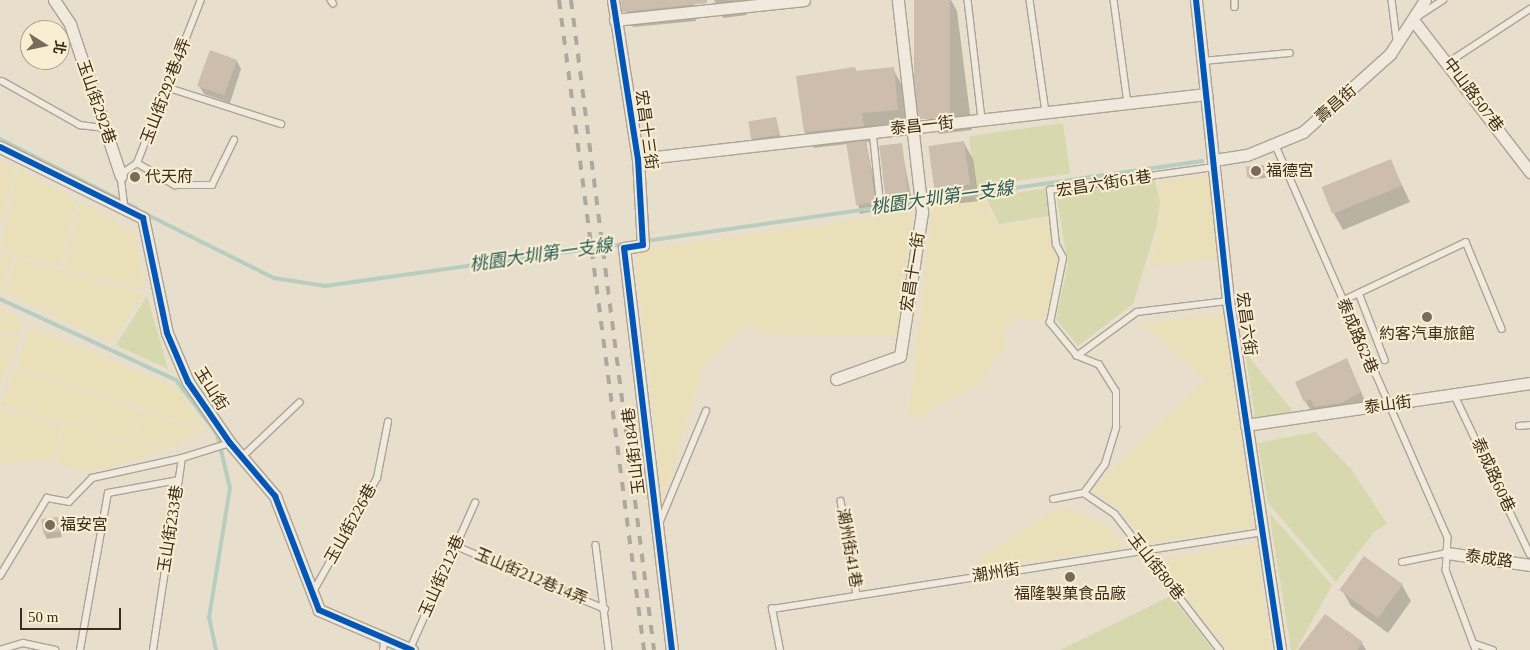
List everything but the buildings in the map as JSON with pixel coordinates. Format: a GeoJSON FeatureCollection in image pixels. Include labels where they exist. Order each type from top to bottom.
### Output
{"type":"FeatureCollection","features":[{"type":"Feature","properties":{"kind":"street","name":"玉山街292巷"},"geometry":{"type":"LineString","coordinates":[[54,0],[70,24],[120,175]]}},
{"type":"Feature","properties":{"kind":"street","name":"宏昌十三街"},"geometry":{"type":"LineString","coordinates":[[613,0],[638,159],[642,241],[624,248]]}},
{"type":"Feature","properties":{"kind":"street"},"geometry":{"type":"LineString","coordinates":[[615,20],[759,3],[804,0]]}},
{"type":"Feature","properties":{"kind":"street","name":"宏昌十一街"},"geometry":{"type":"LineString","coordinates":[[836,379],[900,356],[921,202],[898,0]]}},
{"type":"Feature","properties":{"kind":"street","name":"宏昌六街"},"geometry":{"type":"LineString","coordinates":[[1196,0],[1228,301],[1280,650]]}},
{"type":"Feature","properties":{"kind":"street","name":"壽昌街"},"geometry":{"type":"LineString","coordinates":[[1214,159],[1276,146],[1304,132],[1340,103],[1390,54],[1397,40],[1413,20],[1425,0]]}},
{"type":"Feature","properties":{"kind":"street","name":"中山路507巷"},"geometry":{"type":"LineString","coordinates":[[1413,20],[1449,62],[1530,172]]}},
{"type":"Feature","properties":{"kind":"street","name":"泰昌一街"},"geometry":{"type":"LineString","coordinates":[[638,159],[1206,94]]}},
{"type":"Feature","properties":{"kind":"street","name":"玉山街"},"geometry":{"type":"LineString","coordinates":[[0,147],[143,218],[167,333],[188,382],[228,443],[275,496],[319,610],[384,644],[411,650]]}},
{"type":"Feature","properties":{"kind":"street","name":"玉山街184巷"},"geometry":{"type":"LineString","coordinates":[[624,248],[672,650]]}},
{"type":"Feature","properties":{"kind":"street","name":"泰山街"},"geometry":{"type":"LineString","coordinates":[[1246,425],[1388,406],[1530,383]]}},
{"type":"Feature","properties":{"kind":"street","name":"泰成路"},"geometry":{"type":"LineString","coordinates":[[1447,553],[1530,565]]}},
{"type":"Feature","properties":{"kind":"lane","name":"玉山街292巷4弄"},"geometry":{"type":"LineString","coordinates":[[120,175],[137,163],[201,0]]}},
{"type":"Feature","properties":{"kind":"lane"},"geometry":{"type":"LineString","coordinates":[[968,0],[982,119]]}},
{"type":"Feature","properties":{"kind":"lane"},"geometry":{"type":"LineString","coordinates":[[1030,0],[1046,112]]}},
{"type":"Feature","properties":{"kind":"lane"},"geometry":{"type":"LineString","coordinates":[[1114,0],[1128,102]]}},
{"type":"Feature","properties":{"kind":"lane"},"geometry":{"type":"LineString","coordinates":[[1392,0],[1397,40]]}},
{"type":"Feature","properties":{"kind":"lane"},"geometry":{"type":"LineString","coordinates":[[1413,20],[1443,0]]}},
{"type":"Feature","properties":{"kind":"lane"},"geometry":{"type":"LineString","coordinates":[[1449,62],[1530,8]]}},
{"type":"Feature","properties":{"kind":"lane"},"geometry":{"type":"LineString","coordinates":[[1202,61],[1290,53]]}},
{"type":"Feature","properties":{"kind":"lane"},"geometry":{"type":"LineString","coordinates":[[2,82],[80,125],[105,128]]}},
{"type":"Feature","properties":{"kind":"lane"},"geometry":{"type":"LineString","coordinates":[[166,87],[281,124]]}},
{"type":"Feature","properties":{"kind":"lane"},"geometry":{"type":"LineString","coordinates":[[873,132],[880,199]]}},
{"type":"Feature","properties":{"kind":"lane"},"geometry":{"type":"LineString","coordinates":[[137,163],[175,185],[212,185],[234,140]]}},
{"type":"Feature","properties":{"kind":"lane","name":"泰成路62巷"},"geometry":{"type":"LineString","coordinates":[[1276,146],[1388,406],[1448,537],[1446,570],[1476,650]]}},
{"type":"Feature","properties":{"kind":"lane","name":"宏昌六街61巷"},"geometry":{"type":"LineString","coordinates":[[1077,356],[1050,323],[1063,258],[1056,245],[1050,190],[1214,159]]}},
{"type":"Feature","properties":{"kind":"lane","name":"玉山街292巷"},"geometry":{"type":"LineString","coordinates":[[120,175],[125,208]]}},
{"type":"Feature","properties":{"kind":"lane"},"geometry":{"type":"LineString","coordinates":[[1342,301],[1466,242],[1502,329]]}},
{"type":"Feature","properties":{"kind":"lane"},"geometry":{"type":"LineString","coordinates":[[1359,293],[1386,360]]}},
{"type":"Feature","properties":{"kind":"lane"},"geometry":{"type":"LineString","coordinates":[[1077,356],[1137,312],[1228,301]]}},
{"type":"Feature","properties":{"kind":"lane"},"geometry":{"type":"LineString","coordinates":[[1054,500],[1084,493],[1105,464],[1116,428],[1116,392],[1099,365],[1077,356]]}},
{"type":"Feature","properties":{"kind":"lane","name":"泰成路60巷"},"geometry":{"type":"LineString","coordinates":[[1455,396],[1530,554]]}},
{"type":"Feature","properties":{"kind":"lane"},"geometry":{"type":"LineString","coordinates":[[242,457],[300,403]]}},
{"type":"Feature","properties":{"kind":"lane"},"geometry":{"type":"LineString","coordinates":[[658,528],[706,411]]}},
{"type":"Feature","properties":{"kind":"lane","name":"玉山街226巷"},"geometry":{"type":"LineString","coordinates":[[313,593],[377,478],[388,422]]}},
{"type":"Feature","properties":{"kind":"lane"},"geometry":{"type":"LineString","coordinates":[[1519,426],[1530,425]]}},
{"type":"Feature","properties":{"kind":"lane"},"geometry":{"type":"LineString","coordinates":[[0,575],[47,498],[69,502],[92,478],[182,458],[228,443]]}},
{"type":"Feature","properties":{"kind":"lane","name":"玉山街233巷"},"geometry":{"type":"LineString","coordinates":[[153,650],[182,458]]}},
{"type":"Feature","properties":{"kind":"lane"},"geometry":{"type":"LineString","coordinates":[[80,650],[108,493],[179,480]]}},
{"type":"Feature","properties":{"kind":"lane","name":"玉山街80巷"},"geometry":{"type":"LineString","coordinates":[[1084,493],[1114,514],[1220,650]]}},
{"type":"Feature","properties":{"kind":"lane","name":"潮州街41巷"},"geometry":{"type":"LineString","coordinates":[[841,501],[857,596]]}},
{"type":"Feature","properties":{"kind":"lane","name":"玉山街212巷"},"geometry":{"type":"LineString","coordinates":[[411,650],[475,503]]}},
{"type":"Feature","properties":{"kind":"lane","name":"潮州街"},"geometry":{"type":"LineString","coordinates":[[780,650],[772,609],[1262,532]]}},
{"type":"Feature","properties":{"kind":"lane"},"geometry":{"type":"LineString","coordinates":[[596,545],[609,650]]}},
{"type":"Feature","properties":{"kind":"lane","name":"玉山街212巷14弄"},"geometry":{"type":"LineString","coordinates":[[456,546],[605,609]]}},
{"type":"Feature","properties":{"kind":"lane"},"geometry":{"type":"LineString","coordinates":[[1402,562],[1447,553]]}},
{"type":"Feature","properties":{"kind":"lane"},"geometry":{"type":"LineString","coordinates":[[0,650],[23,643],[55,650]]}},
{"type":"Feature","properties":{"kind":"lane"},"geometry":{"type":"LineString","coordinates":[[1473,643],[1493,650]]}},
{"type":"Feature","properties":{"kind":"shaded area"},"geometry":{"type":"Polygon","coordinates":[[[0,161],[16,169],[0,224],[0,161]]]}},
{"type":"Feature","properties":{"kind":"shaded area"},"geometry":{"type":"Polygon","coordinates":[[[19,169],[77,200],[60,266],[0,249],[19,169]]]}},
{"type":"Feature","properties":{"kind":"shaded area"},"geometry":{"type":"Polygon","coordinates":[[[1211,174],[1216,257],[1149,267],[1160,223],[1158,182],[1211,174]]]}},
{"type":"Feature","properties":{"kind":"shaded area"},"geometry":{"type":"Polygon","coordinates":[[[983,198],[998,227],[1050,218],[1053,252],[1058,260],[1046,318],[1026,321],[1019,315],[1002,327],[1007,343],[979,385],[908,421],[932,206],[983,198]]]}},
{"type":"Feature","properties":{"kind":"shaded area"},"geometry":{"type":"Polygon","coordinates":[[[80,201],[135,232],[145,290],[63,268],[80,201]]]}},
{"type":"Feature","properties":{"kind":"shaded area"},"geometry":{"type":"Polygon","coordinates":[[[913,212],[897,336],[774,335],[745,325],[703,367],[663,500],[635,251],[913,212]]]}},
{"type":"Feature","properties":{"kind":"shaded area"},"geometry":{"type":"Polygon","coordinates":[[[0,253],[12,256],[0,296],[0,253]]]}},
{"type":"Feature","properties":{"kind":"shaded area"},"geometry":{"type":"Polygon","coordinates":[[[16,257],[143,294],[112,343],[6,293],[16,257]]]}},
{"type":"Feature","properties":{"kind":"shaded area"},"geometry":{"type":"Polygon","coordinates":[[[0,306],[19,317],[20,333],[0,332],[0,306]]]}},
{"type":"Feature","properties":{"kind":"shaded area"},"geometry":{"type":"Polygon","coordinates":[[[1222,314],[1254,527],[1147,543],[1120,509],[1092,490],[1205,380],[1142,323],[1222,314]]]}},
{"type":"Feature","properties":{"kind":"shaded area"},"geometry":{"type":"Polygon","coordinates":[[[30,327],[177,387],[206,429],[16,367],[30,327]]]}},
{"type":"Feature","properties":{"kind":"shaded area"},"geometry":{"type":"Polygon","coordinates":[[[0,335],[19,336],[0,385],[0,335]]]}},
{"type":"Feature","properties":{"kind":"shaded area"},"geometry":{"type":"Polygon","coordinates":[[[15,369],[140,410],[133,439],[0,406],[15,369]]]}},
{"type":"Feature","properties":{"kind":"shaded area"},"geometry":{"type":"Polygon","coordinates":[[[0,409],[63,424],[55,459],[0,464],[0,409]]]}},
{"type":"Feature","properties":{"kind":"shaded area"},"geometry":{"type":"Polygon","coordinates":[[[142,411],[205,431],[167,449],[134,440],[142,411]]]}},
{"type":"Feature","properties":{"kind":"shaded area"},"geometry":{"type":"Polygon","coordinates":[[[65,423],[165,450],[89,472],[57,463],[65,423]]]}},
{"type":"Feature","properties":{"kind":"shaded area"},"geometry":{"type":"Polygon","coordinates":[[[1059,507],[1102,522],[1127,546],[982,570],[979,559],[1059,507]]]}},
{"type":"Feature","properties":{"kind":"shaded area"},"geometry":{"type":"Polygon","coordinates":[[[1256,543],[1271,650],[1228,650],[1158,560],[1256,543]]]}},
{"type":"Feature","properties":{"kind":"green space"},"geometry":{"type":"Polygon","coordinates":[[[1063,123],[1070,174],[976,187],[969,136],[1063,123]]]}},
{"type":"Feature","properties":{"kind":"green space"},"geometry":{"type":"Polygon","coordinates":[[[1155,180],[1160,202],[1157,225],[1133,304],[1078,346],[1056,319],[1068,265],[1056,193],[1155,180]]]}},
{"type":"Feature","properties":{"kind":"green space"},"geometry":{"type":"Polygon","coordinates":[[[1048,188],[1050,216],[999,224],[986,197],[1048,188]]]}},
{"type":"Feature","properties":{"kind":"green space"},"geometry":{"type":"Polygon","coordinates":[[[147,296],[168,369],[116,345],[147,296]]]}},
{"type":"Feature","properties":{"kind":"green space"},"geometry":{"type":"Polygon","coordinates":[[[1245,352],[1295,414],[1255,418],[1245,352]]]}},
{"type":"Feature","properties":{"kind":"green space"},"geometry":{"type":"Polygon","coordinates":[[[1315,432],[1351,469],[1387,524],[1374,532],[1336,582],[1268,503],[1258,443],[1315,432]]]}},
{"type":"Feature","properties":{"kind":"green space"},"geometry":{"type":"Polygon","coordinates":[[[1269,512],[1332,585],[1296,650],[1291,650],[1269,512]]]}},
{"type":"Feature","properties":{"kind":"green space"},"geometry":{"type":"Polygon","coordinates":[[[1171,596],[1213,650],[1060,650],[1171,596]]]}},
{"type":"Feature","properties":{"kind":"waterway","name":"桃園大圳第一支線"},"geometry":{"type":"LineString","coordinates":[[0,139],[136,208]]}},
{"type":"Feature","properties":{"kind":"waterway","name":"桃園大圳第一支線"},"geometry":{"type":"LineString","coordinates":[[645,241],[1202,161]]}},
{"type":"Feature","properties":{"kind":"waterway","name":"桃園大圳第一支線"},"geometry":{"type":"LineString","coordinates":[[144,213],[274,278],[325,286],[623,244]]}},
{"type":"Feature","properties":{"kind":"waterway"},"geometry":{"type":"LineString","coordinates":[[0,299],[176,380],[217,434],[230,488],[209,617],[216,650]]}},
{"type":"Feature","properties":{"kind":"railway"},"geometry":{"type":"LineString","coordinates":[[559,0],[644,650]]}},
{"type":"Feature","properties":{"kind":"railway"},"geometry":{"type":"LineString","coordinates":[[571,0],[654,650]]}},
{"type":"Feature","properties":{"kind":"cycle path"},"geometry":{"type":"LineString","coordinates":[[613,0],[638,159],[643,245],[624,248],[672,650]]}},
{"type":"Feature","properties":{"kind":"cycle path"},"geometry":{"type":"LineString","coordinates":[[1196,0],[1228,301],[1280,650]]}},
{"type":"Feature","properties":{"kind":"cycle path"},"geometry":{"type":"LineString","coordinates":[[0,147],[143,218],[167,333],[188,382],[230,443],[275,496],[319,610],[412,650]]}},
{"type":"Feature","properties":{"kind":"place","name":"福德宮"},"geometry":{"type":"Point","coordinates":[1256,171]}},
{"type":"Feature","properties":{"kind":"place","name":"代天府"},"geometry":{"type":"Point","coordinates":[135,177]}},
{"type":"Feature","properties":{"kind":"place","name":"約客汽車旅館"},"geometry":{"type":"Point","coordinates":[1427,317]}},
{"type":"Feature","properties":{"kind":"place","name":"福安宮"},"geometry":{"type":"Point","coordinates":[50,525]}},
{"type":"Feature","properties":{"kind":"place","name":"福隆製菓食品廠"},"geometry":{"type":"Point","coordinates":[1070,577]}}]}
